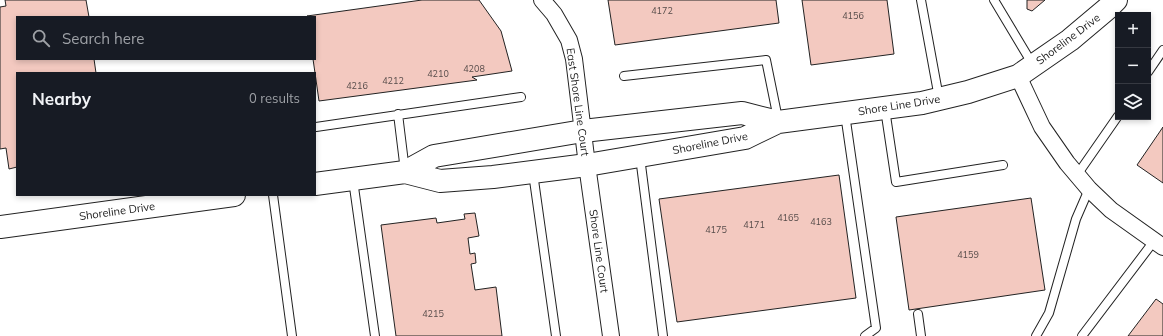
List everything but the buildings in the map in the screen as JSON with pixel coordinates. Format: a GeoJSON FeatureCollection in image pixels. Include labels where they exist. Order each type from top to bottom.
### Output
{"type":"FeatureCollection","features":[{"type":"Feature","properties":{"kind":"street","name":"East Shore Line Court"},"geometry":{"type":"LineString","coordinates":[[542,0],[554,14],[569,40],[574,59],[587,165]]}},
{"type":"Feature","properties":{"kind":"street","name":"Shoreline Drive"},"geometry":{"type":"LineString","coordinates":[[1026,71],[1070,40],[1116,0]]}},
{"type":"Feature","properties":{"kind":"street","name":"Shore Line Drive"},"geometry":{"type":"LineString","coordinates":[[778,122],[922,103],[968,92],[1026,71]]}},
{"type":"Feature","properties":{"kind":"street"},"geometry":{"type":"LineString","coordinates":[[1026,71],[1042,127],[1077,175],[1111,210],[1159,244]]}},
{"type":"Feature","properties":{"kind":"street","name":"Shoreline Drive"},"geometry":{"type":"LineString","coordinates":[[316,184],[405,172],[434,156],[583,131],[742,113],[778,122]]}},
{"type":"Feature","properties":{"kind":"street","name":"Shoreline Drive"},"geometry":{"type":"LineString","coordinates":[[405,172],[440,181],[493,177],[587,165],[745,138],[778,122]]}},
{"type":"Feature","properties":{"kind":"street","name":"Shore Line Court"},"geometry":{"type":"LineString","coordinates":[[587,165],[611,336]]}},
{"type":"Feature","properties":{"kind":"street","name":"Shoreline Drive"},"geometry":{"type":"LineString","coordinates":[[0,227],[153,200],[218,196]]}},
{"type":"Feature","properties":{"kind":"lane"},"geometry":{"type":"LineString","coordinates":[[921,0],[939,99]]}},
{"type":"Feature","properties":{"kind":"lane"},"geometry":{"type":"LineString","coordinates":[[994,0],[1026,71]]}},
{"type":"Feature","properties":{"kind":"lane"},"geometry":{"type":"LineString","coordinates":[[1151,68],[1163,50]]}},
{"type":"Feature","properties":{"kind":"lane"},"geometry":{"type":"LineString","coordinates":[[624,76],[766,60],[778,122]]}},
{"type":"Feature","properties":{"kind":"lane"},"geometry":{"type":"LineString","coordinates":[[316,127],[521,97]]}},
{"type":"Feature","properties":{"kind":"lane"},"geometry":{"type":"LineString","coordinates":[[884,108],[896,182],[1003,165]]}},
{"type":"Feature","properties":{"kind":"lane"},"geometry":{"type":"LineString","coordinates":[[845,113],[876,328],[865,336]]}},
{"type":"Feature","properties":{"kind":"lane"},"geometry":{"type":"LineString","coordinates":[[398,114],[405,172]]}},
{"type":"Feature","properties":{"kind":"lane"},"geometry":{"type":"LineString","coordinates":[[1077,175],[1115,120]]}},
{"type":"Feature","properties":{"kind":"lane"},"geometry":{"type":"LineString","coordinates":[[640,156],[664,336]]}},
{"type":"Feature","properties":{"kind":"lane"},"geometry":{"type":"LineString","coordinates":[[533,172],[556,336]]}},
{"type":"Feature","properties":{"kind":"lane"},"geometry":{"type":"LineString","coordinates":[[353,179],[375,336]]}},
{"type":"Feature","properties":{"kind":"lane"},"geometry":{"type":"LineString","coordinates":[[1036,336],[1049,313],[1076,219],[1089,189]]}},
{"type":"Feature","properties":{"kind":"lane"},"geometry":{"type":"LineString","coordinates":[[273,196],[292,336]]}},
{"type":"Feature","properties":{"kind":"lane"},"geometry":{"type":"LineString","coordinates":[[1082,336],[1159,244]]}},
{"type":"Feature","properties":{"kind":"lane"},"geometry":{"type":"LineString","coordinates":[[918,314],[921,336]]}}]}
